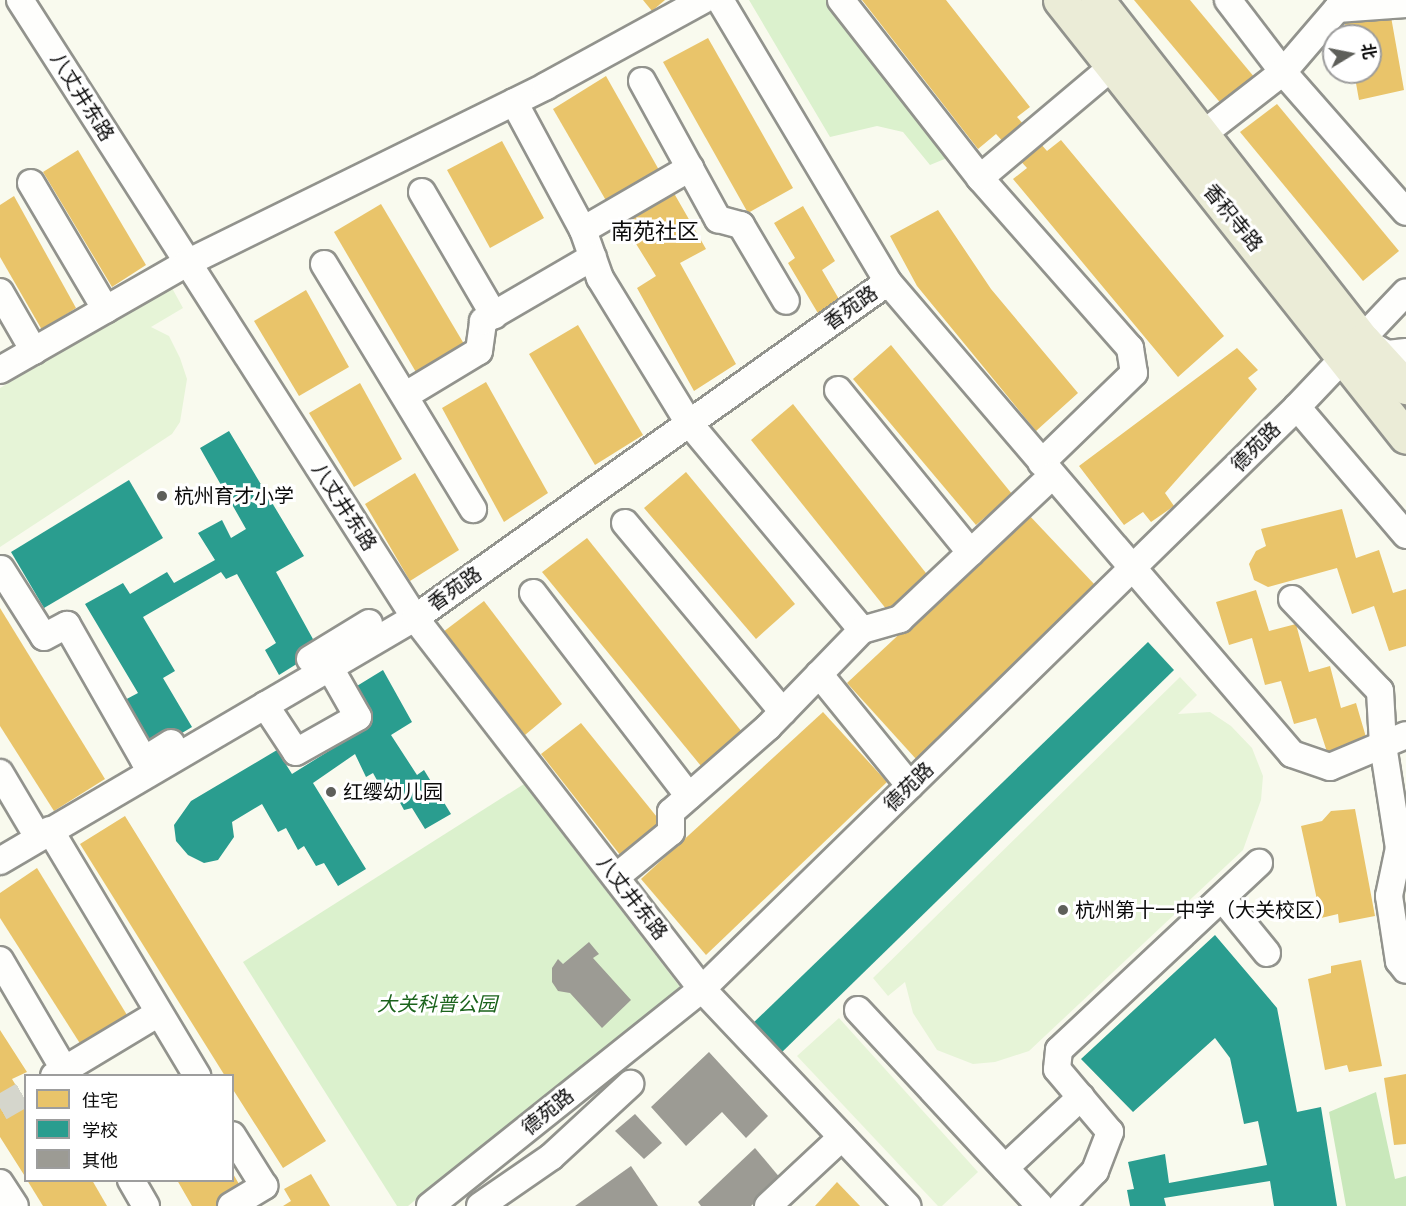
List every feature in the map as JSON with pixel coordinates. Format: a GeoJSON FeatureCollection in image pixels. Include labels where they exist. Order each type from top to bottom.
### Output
{"type":"FeatureCollection","features":[{"type":"Feature","properties":{"kind":"main road","name":"香积寺路"},"geometry":{"type":"LineString","coordinates":[[1060,0],[1112,67],[1354,349],[1406,387]]}},
{"type":"Feature","properties":{"kind":"main road","name":"香积寺路"},"geometry":{"type":"LineString","coordinates":[[1097,0],[1203,134],[1354,349],[1406,437]]}},
{"type":"Feature","properties":{"kind":"street","name":"八丈井东路"},"geometry":{"type":"LineString","coordinates":[[20,0],[415,618],[702,989],[907,1206]]}},
{"type":"Feature","properties":{"kind":"street"},"geometry":{"type":"LineString","coordinates":[[0,370],[187,263],[514,102],[703,0]]}},
{"type":"Feature","properties":{"kind":"street"},"geometry":{"type":"LineString","coordinates":[[720,0],[888,282],[1132,570],[1292,754],[1330,767],[1406,735]]}},
{"type":"Feature","properties":{"kind":"street"},"geometry":{"type":"LineString","coordinates":[[616,877],[671,832],[671,812],[783,712],[862,630],[900,619],[971,553],[1134,373],[1130,348],[980,178],[841,0]]}},
{"type":"Feature","properties":{"kind":"street"},"geometry":{"type":"LineString","coordinates":[[1227,0],[1283,72],[1406,212]]}},
{"type":"Feature","properties":{"kind":"street"},"geometry":{"type":"LineString","coordinates":[[1203,134],[1283,72],[1337,9],[1406,4]]}},
{"type":"Feature","properties":{"kind":"street"},"geometry":{"type":"LineString","coordinates":[[980,178],[1112,67]]}},
{"type":"Feature","properties":{"kind":"street"},"geometry":{"type":"LineString","coordinates":[[642,81],[718,219],[741,225],[786,301]]}},
{"type":"Feature","properties":{"kind":"street"},"geometry":{"type":"LineString","coordinates":[[514,102],[583,230],[600,278],[689,423],[862,630]]}},
{"type":"Feature","properties":{"kind":"street"},"geometry":{"type":"LineString","coordinates":[[583,230],[690,168]]}},
{"type":"Feature","properties":{"kind":"street"},"geometry":{"type":"LineString","coordinates":[[31,183],[106,310]]}},
{"type":"Feature","properties":{"kind":"street"},"geometry":{"type":"LineString","coordinates":[[422,192],[494,315]]}},
{"type":"Feature","properties":{"kind":"street"},"geometry":{"type":"LineString","coordinates":[[406,395],[479,351],[483,321],[593,257]]}},
{"type":"Feature","properties":{"kind":"street"},"geometry":{"type":"LineString","coordinates":[[324,264],[406,395],[473,509]]}},
{"type":"Feature","properties":{"kind":"street","name":"香苑路"},"geometry":{"type":"LineString","coordinates":[[0,861],[250,708],[330,668],[415,618],[888,282]]}},
{"type":"Feature","properties":{"kind":"street"},"geometry":{"type":"LineString","coordinates":[[0,292],[34,351]]}},
{"type":"Feature","properties":{"kind":"street","name":"德苑路"},"geometry":{"type":"LineString","coordinates":[[430,1206],[702,989],[1297,407],[1406,292]]}},
{"type":"Feature","properties":{"kind":"street"},"geometry":{"type":"LineString","coordinates":[[1354,349],[1387,354],[1406,352]]}},
{"type":"Feature","properties":{"kind":"street"},"geometry":{"type":"LineString","coordinates":[[838,390],[971,553]]}},
{"type":"Feature","properties":{"kind":"street"},"geometry":{"type":"LineString","coordinates":[[1297,407],[1406,535]]}},
{"type":"Feature","properties":{"kind":"street"},"geometry":{"type":"LineString","coordinates":[[625,523],[783,712]]}},
{"type":"Feature","properties":{"kind":"street"},"geometry":{"type":"LineString","coordinates":[[1,569],[44,637],[67,625],[144,760],[250,708],[369,623]]}},
{"type":"Feature","properties":{"kind":"street"},"geometry":{"type":"LineString","coordinates":[[533,593],[689,796]]}},
{"type":"Feature","properties":{"kind":"street"},"geometry":{"type":"LineString","coordinates":[[1292,599],[1380,692],[1383,745],[1399,848],[1389,896],[1399,961],[1406,970]]}},
{"type":"Feature","properties":{"kind":"street"},"geometry":{"type":"LineString","coordinates":[[250,708],[296,752],[358,717],[330,668]]}},
{"type":"Feature","properties":{"kind":"street"},"geometry":{"type":"LineString","coordinates":[[819,674],[910,786]]}},
{"type":"Feature","properties":{"kind":"street"},"geometry":{"type":"LineString","coordinates":[[0,773],[44,834],[196,1074]]}},
{"type":"Feature","properties":{"kind":"street"},"geometry":{"type":"LineString","coordinates":[[1061,1206],[1095,1171],[1110,1131],[1057,1069],[1059,1050],[1259,863]]}},
{"type":"Feature","properties":{"kind":"street"},"geometry":{"type":"LineString","coordinates":[[1222,898],[1267,953]]}},
{"type":"Feature","properties":{"kind":"street"},"geometry":{"type":"LineString","coordinates":[[0,960],[62,1073],[159,1013]]}},
{"type":"Feature","properties":{"kind":"street"},"geometry":{"type":"LineString","coordinates":[[858,1010],[1040,1206]]}},
{"type":"Feature","properties":{"kind":"street"},"geometry":{"type":"LineString","coordinates":[[480,1206],[551,1157],[630,1084]]}},
{"type":"Feature","properties":{"kind":"street"},"geometry":{"type":"LineString","coordinates":[[1005,1168],[1081,1097]]}},
{"type":"Feature","properties":{"kind":"street"},"geometry":{"type":"LineString","coordinates":[[231,1206],[264,1186],[234,1137]]}},
{"type":"Feature","properties":{"kind":"street"},"geometry":{"type":"LineString","coordinates":[[768,1206],[842,1137]]}},
{"type":"Feature","properties":{"kind":"street"},"geometry":{"type":"LineString","coordinates":[[131,1182],[146,1206]]}},
{"type":"Feature","properties":{"kind":"street"},"geometry":{"type":"LineString","coordinates":[[0,1183],[15,1206]]}},
{"type":"Feature","properties":{"kind":"green space"},"geometry":{"type":"Polygon","coordinates":[[[749,0],[828,0],[947,158],[930,165],[903,132],[877,126],[830,137],[749,0]]]}},
{"type":"Feature","properties":{"kind":"green space"},"geometry":{"type":"Polygon","coordinates":[[[172,288],[183,308],[151,327],[169,336],[187,379],[180,422],[172,434],[0,547],[0,388],[172,288]]]}},
{"type":"Feature","properties":{"kind":"green space"},"geometry":{"type":"Polygon","coordinates":[[[1180,677],[1197,695],[1178,714],[1210,712],[1231,726],[1252,748],[1263,776],[1261,800],[1243,850],[1029,1051],[995,1062],[973,1064],[937,1050],[913,1013],[905,982],[888,996],[873,978],[1180,677]]]}},
{"type":"Feature","properties":{"kind":"green space","name":"大关科普公园"},"geometry":{"type":"Polygon","coordinates":[[[524,784],[680,987],[408,1206],[397,1206],[243,962],[524,784]]]}},
{"type":"Feature","properties":{"kind":"green space"},"geometry":{"type":"Polygon","coordinates":[[[839,1018],[978,1172],[942,1206],[938,1206],[797,1056],[839,1018]]]}},
{"type":"Feature","properties":{"kind":"green space"},"geometry":{"type":"Polygon","coordinates":[[[1376,1092],[1395,1179],[1406,1176],[1406,1206],[1346,1206],[1329,1112],[1376,1092]]]}},
{"type":"Feature","properties":{"kind":"building: 住宅"},"geometry":{"type":"Polygon","coordinates":[[[643,0],[665,0],[652,11],[643,0]]]}},
{"type":"Feature","properties":{"kind":"building: 住宅"},"geometry":{"type":"Polygon","coordinates":[[[862,0],[946,0],[1030,107],[1017,117],[1047,151],[1061,140],[1224,336],[1178,377],[1013,179],[1027,168],[996,134],[978,149],[862,0]]]}},
{"type":"Feature","properties":{"kind":"building: 住宅"},"geometry":{"type":"Polygon","coordinates":[[[1134,0],[1190,0],[1255,78],[1223,106],[1134,0]]]}},
{"type":"Feature","properties":{"kind":"building: 住宅"},"geometry":{"type":"Polygon","coordinates":[[[1390,11],[1404,90],[1359,100],[1356,84],[1382,84],[1382,24],[1345,24],[1344,19],[1390,11]]]}},
{"type":"Feature","properties":{"kind":"building: 住宅"},"geometry":{"type":"Polygon","coordinates":[[[708,38],[793,188],[748,213],[663,62],[708,38]]]}},
{"type":"Feature","properties":{"kind":"building: 住宅"},"geometry":{"type":"Polygon","coordinates":[[[606,76],[659,170],[608,204],[553,109],[606,76]]]}},
{"type":"Feature","properties":{"kind":"building: 住宅"},"geometry":{"type":"Polygon","coordinates":[[[1277,104],[1399,251],[1363,281],[1240,132],[1277,104]]]}},
{"type":"Feature","properties":{"kind":"building: 住宅"},"geometry":{"type":"Polygon","coordinates":[[[502,141],[544,218],[490,248],[447,170],[502,141]]]}},
{"type":"Feature","properties":{"kind":"building: 住宅"},"geometry":{"type":"Polygon","coordinates":[[[78,150],[146,265],[112,287],[43,172],[78,150]]]}},
{"type":"Feature","properties":{"kind":"building: 住宅"},"geometry":{"type":"Polygon","coordinates":[[[671,188],[706,249],[680,263],[736,364],[694,391],[637,288],[656,276],[620,218],[671,188]]]}},
{"type":"Feature","properties":{"kind":"building: 住宅"},"geometry":{"type":"Polygon","coordinates":[[[14,196],[76,308],[42,330],[0,257],[0,205],[14,196]]]}},
{"type":"Feature","properties":{"kind":"building: 住宅"},"geometry":{"type":"Polygon","coordinates":[[[381,204],[467,349],[420,379],[334,232],[381,204]]]}},
{"type":"Feature","properties":{"kind":"building: 住宅"},"geometry":{"type":"Polygon","coordinates":[[[803,206],[835,261],[822,270],[843,306],[822,320],[788,263],[795,258],[774,223],[803,206]]]}},
{"type":"Feature","properties":{"kind":"building: 住宅"},"geometry":{"type":"Polygon","coordinates":[[[938,210],[991,289],[1078,393],[1036,431],[917,286],[890,236],[938,210]]]}},
{"type":"Feature","properties":{"kind":"building: 住宅"},"geometry":{"type":"Polygon","coordinates":[[[306,290],[349,367],[299,396],[254,321],[306,290]]]}},
{"type":"Feature","properties":{"kind":"building: 住宅"},"geometry":{"type":"Polygon","coordinates":[[[578,325],[643,435],[595,465],[529,354],[578,325]]]}},
{"type":"Feature","properties":{"kind":"building: 住宅"},"geometry":{"type":"Polygon","coordinates":[[[891,345],[1012,494],[976,525],[853,379],[891,345]]]}},
{"type":"Feature","properties":{"kind":"building: 住宅"},"geometry":{"type":"Polygon","coordinates":[[[1237,348],[1258,370],[1248,378],[1257,389],[1165,493],[1174,506],[1151,522],[1143,512],[1124,525],[1079,466],[1237,348]]]}},
{"type":"Feature","properties":{"kind":"building: 住宅"},"geometry":{"type":"Polygon","coordinates":[[[486,382],[548,493],[504,522],[442,408],[486,382]]]}},
{"type":"Feature","properties":{"kind":"building: 住宅"},"geometry":{"type":"Polygon","coordinates":[[[360,383],[402,459],[354,487],[309,413],[360,383]]]}},
{"type":"Feature","properties":{"kind":"building: 住宅"},"geometry":{"type":"Polygon","coordinates":[[[793,404],[933,582],[891,615],[751,440],[793,404]]]}},
{"type":"Feature","properties":{"kind":"building: 住宅"},"geometry":{"type":"Polygon","coordinates":[[[686,472],[795,604],[756,639],[644,508],[686,472]]]}},
{"type":"Feature","properties":{"kind":"building: 住宅"},"geometry":{"type":"Polygon","coordinates":[[[415,473],[459,550],[410,581],[365,504],[415,473]]]}},
{"type":"Feature","properties":{"kind":"building: 住宅"},"geometry":{"type":"Polygon","coordinates":[[[1342,509],[1356,558],[1379,550],[1393,593],[1406,589],[1406,646],[1389,651],[1374,606],[1352,614],[1337,568],[1268,587],[1254,580],[1249,564],[1256,551],[1266,546],[1261,529],[1342,509]]]}},
{"type":"Feature","properties":{"kind":"building: 住宅"},"geometry":{"type":"Polygon","coordinates":[[[1028,514],[1095,585],[916,759],[847,683],[1028,514]]]}},
{"type":"Feature","properties":{"kind":"building: 住宅"},"geometry":{"type":"Polygon","coordinates":[[[587,538],[750,742],[710,777],[542,572],[587,538]]]}},
{"type":"Feature","properties":{"kind":"building: 住宅"},"geometry":{"type":"Polygon","coordinates":[[[1256,590],[1269,631],[1296,624],[1309,672],[1330,666],[1341,708],[1356,703],[1368,744],[1328,755],[1316,718],[1294,724],[1281,681],[1265,685],[1252,638],[1229,645],[1216,602],[1256,590]]]}},
{"type":"Feature","properties":{"kind":"building: 住宅"},"geometry":{"type":"Polygon","coordinates":[[[484,601],[562,704],[525,735],[443,632],[484,601]]]}},
{"type":"Feature","properties":{"kind":"building: 住宅"},"geometry":{"type":"Polygon","coordinates":[[[0,608],[105,779],[54,811],[0,726],[0,608]]]}},
{"type":"Feature","properties":{"kind":"building: 住宅"},"geometry":{"type":"Polygon","coordinates":[[[823,712],[887,782],[706,955],[641,879],[823,712]]]}},
{"type":"Feature","properties":{"kind":"building: 住宅"},"geometry":{"type":"Polygon","coordinates":[[[581,723],[665,827],[624,860],[541,754],[581,723]]]}},
{"type":"Feature","properties":{"kind":"building: 住宅"},"geometry":{"type":"Polygon","coordinates":[[[1355,809],[1375,916],[1339,923],[1338,914],[1321,918],[1301,826],[1322,821],[1331,811],[1355,809]]]}},
{"type":"Feature","properties":{"kind":"building: 住宅"},"geometry":{"type":"Polygon","coordinates":[[[125,816],[326,1141],[283,1168],[234,1091],[234,1074],[224,1074],[80,844],[125,816]]]}},
{"type":"Feature","properties":{"kind":"building: 住宅"},"geometry":{"type":"Polygon","coordinates":[[[37,868],[127,1015],[81,1045],[0,918],[0,893],[37,868]]]}},
{"type":"Feature","properties":{"kind":"building: 住宅"},"geometry":{"type":"Polygon","coordinates":[[[1361,960],[1382,1066],[1349,1072],[1347,1065],[1325,1070],[1308,979],[1331,973],[1331,966],[1361,960]]]}},
{"type":"Feature","properties":{"kind":"building: 住宅"},"geometry":{"type":"Polygon","coordinates":[[[0,1030],[27,1072],[12,1079],[24,1099],[24,1175],[0,1137],[0,1030]]]}},
{"type":"Feature","properties":{"kind":"building: 住宅"},"geometry":{"type":"Polygon","coordinates":[[[1406,1074],[1406,1144],[1394,1145],[1384,1078],[1406,1074]]]}},
{"type":"Feature","properties":{"kind":"building: 住宅"},"geometry":{"type":"Polygon","coordinates":[[[311,1174],[330,1206],[283,1206],[291,1201],[284,1189],[311,1174]]]}},
{"type":"Feature","properties":{"kind":"building: 住宅"},"geometry":{"type":"Polygon","coordinates":[[[234,1175],[243,1191],[218,1206],[192,1206],[178,1182],[234,1182],[234,1175]]]}},
{"type":"Feature","properties":{"kind":"building: 住宅"},"geometry":{"type":"Polygon","coordinates":[[[28,1182],[93,1182],[107,1206],[43,1206],[28,1182]]]}},
{"type":"Feature","properties":{"kind":"building: 住宅"},"geometry":{"type":"Polygon","coordinates":[[[837,1182],[860,1206],[815,1206],[837,1182]]]}},
{"type":"Feature","properties":{"kind":"building: 学校"},"geometry":{"type":"Polygon","coordinates":[[[229,431],[304,556],[276,572],[319,650],[279,675],[265,650],[276,643],[237,574],[226,579],[221,572],[143,617],[175,671],[163,678],[192,727],[152,751],[121,702],[138,693],[85,604],[123,583],[130,594],[167,572],[174,583],[215,560],[198,533],[222,520],[231,538],[246,529],[200,448],[229,431]]]}},
{"type":"Feature","properties":{"kind":"building: 学校"},"geometry":{"type":"Polygon","coordinates":[[[129,480],[163,538],[44,608],[11,552],[129,480]]]}},
{"type":"Feature","properties":{"kind":"building: 学校"},"geometry":{"type":"Polygon","coordinates":[[[1148,642],[1174,670],[778,1056],[750,1026],[1148,642]]]}},
{"type":"Feature","properties":{"kind":"building: 学校"},"geometry":{"type":"Polygon","coordinates":[[[383,670],[412,722],[391,735],[417,775],[424,770],[451,814],[425,829],[412,808],[404,810],[392,788],[384,793],[373,773],[366,777],[355,754],[313,783],[366,869],[338,886],[324,863],[316,866],[304,846],[298,850],[286,828],[278,832],[262,804],[232,822],[234,837],[218,860],[204,863],[188,855],[176,841],[174,825],[191,801],[277,750],[292,774],[372,724],[352,689],[383,670]]]}},
{"type":"Feature","properties":{"kind":"building: 学校"},"geometry":{"type":"Polygon","coordinates":[[[1215,935],[1277,1008],[1297,1112],[1321,1107],[1337,1206],[1274,1206],[1270,1181],[1164,1198],[1166,1206],[1130,1206],[1127,1190],[1134,1189],[1128,1162],[1165,1154],[1169,1183],[1267,1165],[1258,1121],[1244,1124],[1230,1058],[1215,1038],[1133,1112],[1081,1059],[1215,935]]]}},
{"type":"Feature","properties":{"kind":"building: 其他"},"geometry":{"type":"Polygon","coordinates":[[[589,942],[599,954],[593,958],[631,1000],[602,1028],[570,993],[558,991],[552,982],[552,968],[558,959],[563,964],[589,942]]]}},
{"type":"Feature","properties":{"kind":"building: 其他"},"geometry":{"type":"Polygon","coordinates":[[[709,1052],[768,1116],[746,1138],[722,1112],[686,1146],[651,1107],[709,1052]]]}},
{"type":"Feature","properties":{"kind":"building: 其他"},"geometry":{"type":"Polygon","coordinates":[[[635,1114],[662,1143],[644,1159],[615,1131],[635,1114]]]}},
{"type":"Feature","properties":{"kind":"building: 其他"},"geometry":{"type":"Polygon","coordinates":[[[755,1148],[781,1179],[751,1206],[701,1206],[698,1202],[755,1148]]]}},
{"type":"Feature","properties":{"kind":"building: 其他"},"geometry":{"type":"Polygon","coordinates":[[[631,1166],[658,1206],[575,1206],[631,1166]]]}},
{"type":"Feature","properties":{"kind":"tunnel"},"geometry":{"type":"LineString","coordinates":[[0,1108],[24,1094]]}},
{"type":"Feature","properties":{"kind":"place","name":"杭州育才小学"},"geometry":{"type":"Point","coordinates":[162,496]}},
{"type":"Feature","properties":{"kind":"place","name":"红缨幼儿园"},"geometry":{"type":"Point","coordinates":[331,792]}},
{"type":"Feature","properties":{"kind":"place","name":"杭州第十一中学（大关校区）"},"geometry":{"type":"Point","coordinates":[1063,910]}},
{"type":"Feature","properties":{"kind":"district","name":"南苑社区"},"geometry":{"type":"Point","coordinates":[655,232]}}]}
